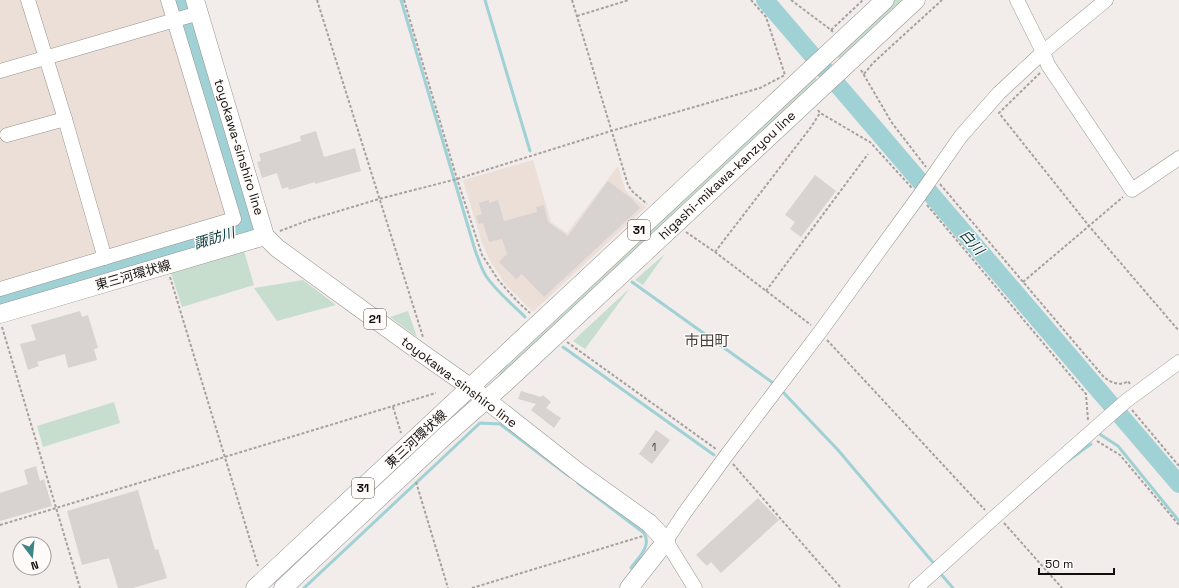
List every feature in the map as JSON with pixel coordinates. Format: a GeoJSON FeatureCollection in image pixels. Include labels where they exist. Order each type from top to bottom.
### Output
{"type":"FeatureCollection","features":[{"type":"Feature","properties":{"kind":"main road","name":"higashi-mikawa-kanzyou line"},"geometry":{"type":"LineString","coordinates":[[470,387],[807,73],[832,42],[886,0]]}},
{"type":"Feature","properties":{"kind":"main road","name":"higashi-mikawa-kanzyou line"},"geometry":{"type":"LineString","coordinates":[[487,400],[916,0]]}},
{"type":"Feature","properties":{"kind":"main road","name":"toyokawa-sinshiro line"},"geometry":{"type":"LineString","coordinates":[[189,13],[265,236],[277,248],[470,387],[578,472],[650,523],[662,536]]}},
{"type":"Feature","properties":{"kind":"main road","name":"東三河環状線"},"geometry":{"type":"LineString","coordinates":[[0,314],[265,236]]}},
{"type":"Feature","properties":{"kind":"main road","name":"東三河環状線"},"geometry":{"type":"LineString","coordinates":[[259,585],[470,387]]}},
{"type":"Feature","properties":{"kind":"main road","name":"東三河環状線"},"geometry":{"type":"LineString","coordinates":[[283,588],[446,435],[487,400]]}},
{"type":"Feature","properties":{"kind":"main road"},"geometry":{"type":"LineString","coordinates":[[629,588],[662,536]]}},
{"type":"Feature","properties":{"kind":"street"},"geometry":{"type":"LineString","coordinates":[[28,0],[104,258]]}},
{"type":"Feature","properties":{"kind":"street"},"geometry":{"type":"LineString","coordinates":[[0,289],[234,219],[189,13],[168,0]]}},
{"type":"Feature","properties":{"kind":"street"},"geometry":{"type":"LineString","coordinates":[[1017,0],[1046,59],[1132,190],[1179,158]]}},
{"type":"Feature","properties":{"kind":"street"},"geometry":{"type":"LineString","coordinates":[[695,588],[662,536],[683,515],[820,332],[961,136],[999,93],[1046,59],[1106,0]]}},
{"type":"Feature","properties":{"kind":"street"},"geometry":{"type":"LineString","coordinates":[[0,71],[189,13]]}},
{"type":"Feature","properties":{"kind":"street"},"geometry":{"type":"LineString","coordinates":[[7,136],[64,119]]}},
{"type":"Feature","properties":{"kind":"street"},"geometry":{"type":"LineString","coordinates":[[916,588],[1089,433],[1179,362]]}},
{"type":"Feature","properties":{"kind":"path"},"geometry":{"type":"LineString","coordinates":[[317,0],[423,339],[423,354]]}},
{"type":"Feature","properties":{"kind":"path"},"geometry":{"type":"LineString","coordinates":[[404,0],[457,179],[482,255],[499,281],[518,302],[540,322]]}},
{"type":"Feature","properties":{"kind":"path"},"geometry":{"type":"LineString","coordinates":[[572,0],[630,189],[657,213]]}},
{"type":"Feature","properties":{"kind":"path"},"geometry":{"type":"LineString","coordinates":[[576,16],[629,0]]}},
{"type":"Feature","properties":{"kind":"path"},"geometry":{"type":"LineString","coordinates":[[265,236],[309,220],[379,199],[457,179],[611,131],[760,88],[785,75],[766,17],[751,0]]}},
{"type":"Feature","properties":{"kind":"path"},"geometry":{"type":"LineString","coordinates":[[791,0],[831,30],[832,42]]}},
{"type":"Feature","properties":{"kind":"path"},"geometry":{"type":"LineString","coordinates":[[831,30],[863,0]]}},
{"type":"Feature","properties":{"kind":"path"},"geometry":{"type":"LineString","coordinates":[[864,74],[873,63],[942,0]]}},
{"type":"Feature","properties":{"kind":"path"},"geometry":{"type":"LineString","coordinates":[[1046,59],[999,112],[1089,226],[1179,331]]}},
{"type":"Feature","properties":{"kind":"path"},"geometry":{"type":"LineString","coordinates":[[861,70],[892,123],[932,178],[1108,381],[1114,383],[1126,383],[1128,381],[1129,400],[1133,411],[1179,466]]}},
{"type":"Feature","properties":{"kind":"path"},"geometry":{"type":"LineString","coordinates":[[817,110],[870,142],[919,196],[1086,394],[1089,433],[1096,440],[1120,455],[1179,525]]}},
{"type":"Feature","properties":{"kind":"path"},"geometry":{"type":"LineString","coordinates":[[715,252],[811,127],[820,113]]}},
{"type":"Feature","properties":{"kind":"path"},"geometry":{"type":"LineString","coordinates":[[766,291],[868,154]]}},
{"type":"Feature","properties":{"kind":"path"},"geometry":{"type":"LineString","coordinates":[[1023,282],[1132,190]]}},
{"type":"Feature","properties":{"kind":"path"},"geometry":{"type":"LineString","coordinates":[[676,224],[820,332],[1062,588]]}},
{"type":"Feature","properties":{"kind":"path"},"geometry":{"type":"LineString","coordinates":[[166,265],[225,457],[259,585]]}},
{"type":"Feature","properties":{"kind":"path"},"geometry":{"type":"LineString","coordinates":[[0,320],[80,588]]}},
{"type":"Feature","properties":{"kind":"path"},"geometry":{"type":"LineString","coordinates":[[556,335],[726,456],[842,588]]}},
{"type":"Feature","properties":{"kind":"path"},"geometry":{"type":"LineString","coordinates":[[0,525],[436,393]]}},
{"type":"Feature","properties":{"kind":"path"},"geometry":{"type":"LineString","coordinates":[[393,406],[406,448]]}},
{"type":"Feature","properties":{"kind":"path"},"geometry":{"type":"LineString","coordinates":[[412,467],[448,588]]}},
{"type":"Feature","properties":{"kind":"path"},"geometry":{"type":"LineString","coordinates":[[472,588],[662,536]]}},
{"type":"Feature","properties":{"kind":"shaded area"},"geometry":{"type":"Polygon","coordinates":[[[0,0],[178,0],[245,220],[242,226],[238,229],[0,301],[0,0]]]}},
{"type":"Feature","properties":{"kind":"shaded area"},"geometry":{"type":"Polygon","coordinates":[[[533,160],[551,222],[567,233],[618,166],[625,189],[646,207],[533,312],[505,284],[489,259],[481,240],[463,180],[533,160]]]}},
{"type":"Feature","properties":{"kind":"green space"},"geometry":{"type":"Polygon","coordinates":[[[891,0],[909,0],[842,62],[835,53],[891,0]]]}},
{"type":"Feature","properties":{"kind":"green space"},"geometry":{"type":"Polygon","coordinates":[[[812,74],[820,83],[501,375],[494,369],[812,74]]]}},
{"type":"Feature","properties":{"kind":"green space"},"geometry":{"type":"Polygon","coordinates":[[[244,251],[254,285],[182,307],[171,273],[244,251]]]}},
{"type":"Feature","properties":{"kind":"green space"},"geometry":{"type":"Polygon","coordinates":[[[665,254],[643,285],[635,280],[665,254]]]}},
{"type":"Feature","properties":{"kind":"green space"},"geometry":{"type":"Polygon","coordinates":[[[303,280],[336,305],[277,321],[254,288],[303,280]]]}},
{"type":"Feature","properties":{"kind":"green space"},"geometry":{"type":"Polygon","coordinates":[[[630,288],[585,349],[573,341],[630,288]]]}},
{"type":"Feature","properties":{"kind":"green space"},"geometry":{"type":"Polygon","coordinates":[[[408,311],[417,337],[390,317],[408,311]]]}},
{"type":"Feature","properties":{"kind":"green space"},"geometry":{"type":"Polygon","coordinates":[[[114,402],[120,423],[43,447],[37,426],[114,402]]]}},
{"type":"Feature","properties":{"kind":"building"},"geometry":{"type":"Polygon","coordinates":[[[316,131],[324,157],[355,148],[361,171],[289,190],[288,187],[282,189],[277,173],[262,178],[257,162],[261,161],[259,154],[301,141],[300,136],[316,131]]]}},
{"type":"Feature","properties":{"kind":"building"},"geometry":{"type":"Polygon","coordinates":[[[815,175],[836,191],[801,237],[790,229],[795,222],[785,215],[815,175]]]}},
{"type":"Feature","properties":{"kind":"building"},"geometry":{"type":"Polygon","coordinates":[[[608,181],[632,199],[640,208],[544,297],[522,274],[516,279],[499,262],[507,254],[502,239],[489,242],[483,223],[479,224],[476,216],[482,214],[479,203],[489,200],[489,203],[498,200],[504,221],[537,212],[536,207],[544,205],[548,222],[568,236],[608,181]]]}},
{"type":"Feature","properties":{"kind":"building"},"geometry":{"type":"Polygon","coordinates":[[[80,311],[82,317],[88,315],[98,348],[94,349],[97,360],[68,368],[65,354],[37,362],[39,366],[28,370],[20,344],[36,340],[31,325],[80,311]]]}},
{"type":"Feature","properties":{"kind":"building"},"geometry":{"type":"Polygon","coordinates":[[[521,391],[541,397],[543,395],[551,402],[546,408],[561,418],[554,428],[531,410],[536,404],[518,399],[521,391]]]}},
{"type":"Feature","properties":{"kind":"building"},"geometry":{"type":"Polygon","coordinates":[[[656,430],[670,440],[652,464],[639,454],[656,430]]]}},
{"type":"Feature","properties":{"kind":"building"},"geometry":{"type":"Polygon","coordinates":[[[36,466],[40,481],[44,479],[52,506],[0,521],[0,493],[28,484],[24,470],[36,466]]]}},
{"type":"Feature","properties":{"kind":"building"},"geometry":{"type":"Polygon","coordinates":[[[138,490],[155,550],[158,549],[167,578],[133,588],[118,588],[109,558],[82,565],[67,511],[138,490]]]}},
{"type":"Feature","properties":{"kind":"building"},"geometry":{"type":"Polygon","coordinates":[[[758,498],[779,520],[721,573],[711,562],[707,566],[696,555],[758,498]]]}},
{"type":"Feature","properties":{"kind":"waterway","name":"諏訪川"},"geometry":{"type":"LineString","coordinates":[[0,301],[240,231],[246,227],[247,217],[182,0]]}},
{"type":"Feature","properties":{"kind":"waterway"},"geometry":{"type":"LineString","coordinates":[[401,0],[480,263],[486,276],[494,287],[525,317]]}},
{"type":"Feature","properties":{"kind":"waterway"},"geometry":{"type":"LineString","coordinates":[[485,0],[530,151]]}},
{"type":"Feature","properties":{"kind":"waterway","name":"白川"},"geometry":{"type":"LineString","coordinates":[[765,0],[1179,484]]}},
{"type":"Feature","properties":{"kind":"waterway"},"geometry":{"type":"LineString","coordinates":[[632,282],[776,385]]}},
{"type":"Feature","properties":{"kind":"waterway"},"geometry":{"type":"LineString","coordinates":[[563,347],[714,455]]}},
{"type":"Feature","properties":{"kind":"waterway"},"geometry":{"type":"LineString","coordinates":[[781,390],[838,450],[936,566]]}},
{"type":"Feature","properties":{"kind":"waterway"},"geometry":{"type":"LineString","coordinates":[[304,588],[480,423],[500,424],[569,476]]}},
{"type":"Feature","properties":{"kind":"waterway"},"geometry":{"type":"LineString","coordinates":[[1098,433],[1118,446],[1179,521]]}},
{"type":"Feature","properties":{"kind":"waterway"},"geometry":{"type":"LineString","coordinates":[[1069,460],[1091,444]]}},
{"type":"Feature","properties":{"kind":"waterway"},"geometry":{"type":"LineString","coordinates":[[578,483],[644,533],[646,538],[645,547],[631,568]]}},
{"type":"Feature","properties":{"kind":"waterway"},"geometry":{"type":"LineString","coordinates":[[940,573],[953,588]]}},
{"type":"Feature","properties":{"kind":"district","name":"市田町"},"geometry":{"type":"Point","coordinates":[707,340]}}]}
